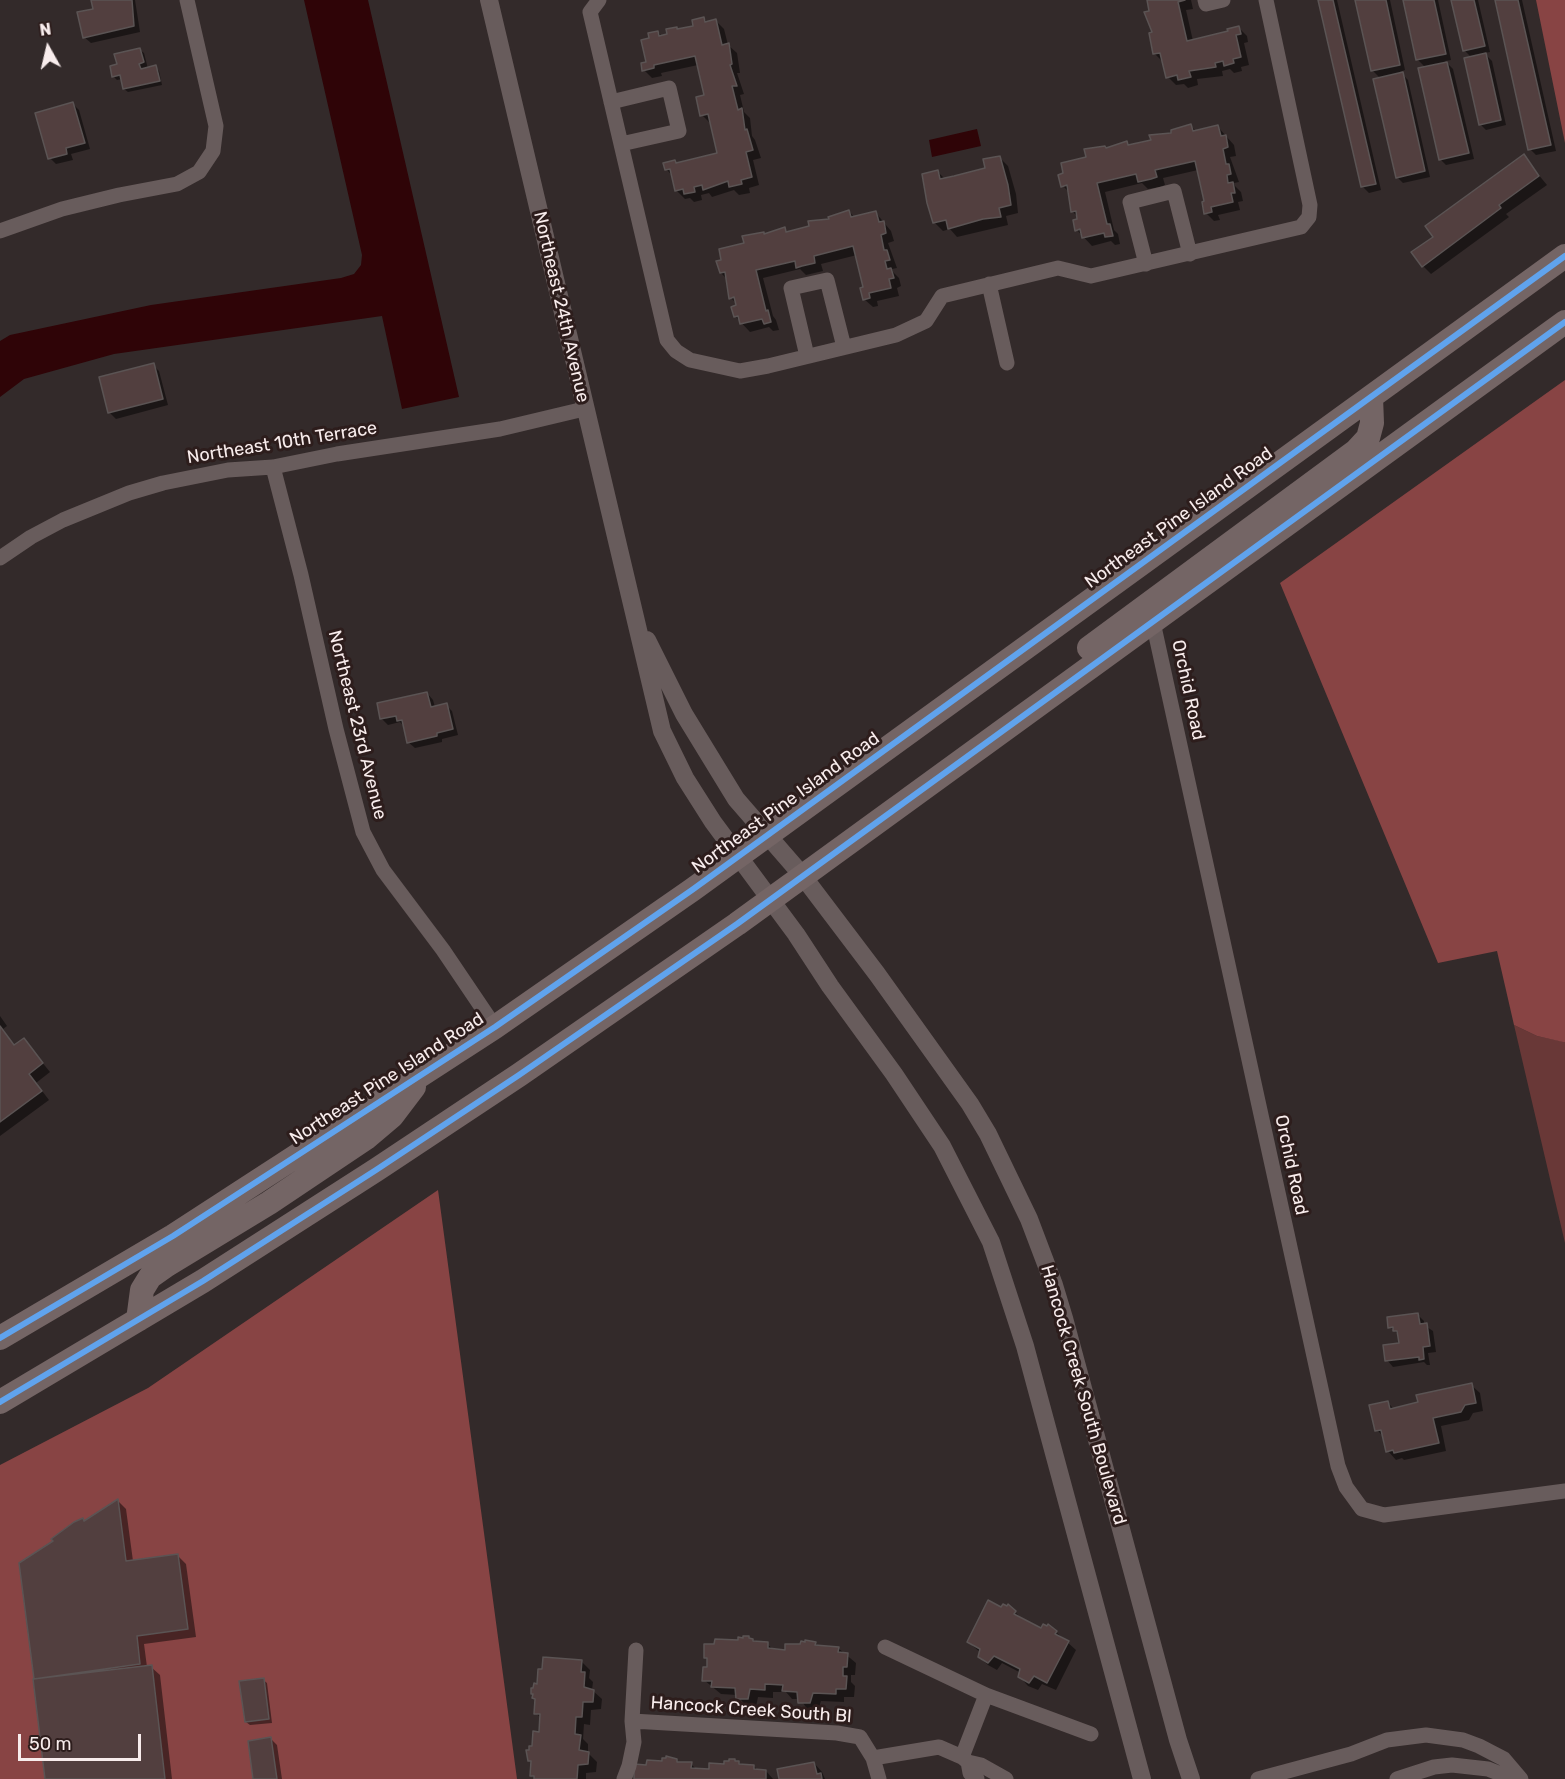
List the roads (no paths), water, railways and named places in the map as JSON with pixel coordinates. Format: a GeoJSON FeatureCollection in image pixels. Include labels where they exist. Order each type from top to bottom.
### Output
{"type":"FeatureCollection","features":[{"type":"Feature","properties":{"kind":"main road","name":"Northeast Pine Island Road"},"geometry":{"type":"LineString","coordinates":[[0,1338],[173,1236],[495,1028],[739,856],[1565,256]]}},
{"type":"Feature","properties":{"kind":"main road"},"geometry":{"type":"LineString","coordinates":[[0,1402],[138,1320],[319,1207],[486,1098],[769,899],[1565,322]]}},
{"type":"Feature","properties":{"kind":"main road"},"geometry":{"type":"LineString","coordinates":[[1055,693],[1090,647],[1356,452],[1368,438],[1372,423],[1371,397]]}},
{"type":"Feature","properties":{"kind":"main road"},"geometry":{"type":"LineString","coordinates":[[138,1320],[142,1290],[150,1277],[167,1264],[269,1203],[366,1138],[392,1116],[411,1092],[419,1077]]}},
{"type":"Feature","properties":{"kind":"street"},"geometry":{"type":"LineString","coordinates":[[0,231],[62,209],[177,184],[199,172],[213,151],[216,126],[187,0]]}},
{"type":"Feature","properties":{"kind":"street","name":"Northeast 24th Avenue"},"geometry":{"type":"LineString","coordinates":[[489,0],[662,731],[672,755],[713,822],[739,856]]}},
{"type":"Feature","properties":{"kind":"street"},"geometry":{"type":"LineString","coordinates":[[599,0],[590,12],[668,340],[676,351],[690,360],[740,370],[896,334],[926,321],[942,296],[1058,268],[1091,276],[1300,227],[1309,217],[1310,205],[1266,0]]}},
{"type":"Feature","properties":{"kind":"street"},"geometry":{"type":"LineString","coordinates":[[1205,0],[1206,4],[1223,0]]}},
{"type":"Feature","properties":{"kind":"street"},"geometry":{"type":"LineString","coordinates":[[611,102],[669,88],[679,131],[621,144]]}},
{"type":"Feature","properties":{"kind":"street"},"geometry":{"type":"LineString","coordinates":[[1146,264],[1130,202],[1174,191],[1190,254]]}},
{"type":"Feature","properties":{"kind":"street"},"geometry":{"type":"LineString","coordinates":[[807,356],[791,288],[827,280],[844,347]]}},
{"type":"Feature","properties":{"kind":"street"},"geometry":{"type":"LineString","coordinates":[[989,284],[1007,363]]}},
{"type":"Feature","properties":{"kind":"street","name":"Northeast 10th Terrace"},"geometry":{"type":"LineString","coordinates":[[0,558],[63,520],[129,492],[163,483],[228,470],[273,467],[337,454],[500,429],[584,409]]}},
{"type":"Feature","properties":{"kind":"street","name":"Northeast 23rd Avenue"},"geometry":{"type":"LineString","coordinates":[[273,467],[363,832],[384,870],[443,950],[495,1028]]}},
{"type":"Feature","properties":{"kind":"street","name":"Northeast 24th Avenue"},"geometry":{"type":"LineString","coordinates":[[634,614],[684,714],[736,799],[768,835]]}},
{"type":"Feature","properties":{"kind":"street","name":"Orchid Road"},"geometry":{"type":"LineString","coordinates":[[1153,622],[1338,1466],[1346,1487],[1362,1509],[1384,1515],[1565,1491]]}},
{"type":"Feature","properties":{"kind":"street","name":"Hancock Creek South Boulevard"},"geometry":{"type":"LineString","coordinates":[[768,835],[802,875],[877,974],[970,1104],[988,1134],[1029,1219],[1064,1318],[1175,1728],[1191,1779]]}},
{"type":"Feature","properties":{"kind":"street"},"geometry":{"type":"LineString","coordinates":[[739,856],[796,934],[942,1146],[991,1242],[1025,1346],[1143,1779]]}},
{"type":"Feature","properties":{"kind":"street"},"geometry":{"type":"LineString","coordinates":[[885,1647],[986,1695],[1091,1734]]}},
{"type":"Feature","properties":{"kind":"street","name":"Hancock Creek South Bl"},"geometry":{"type":"LineString","coordinates":[[624,1779],[633,1742],[636,1650]]}},
{"type":"Feature","properties":{"kind":"street"},"geometry":{"type":"LineString","coordinates":[[976,1779],[970,1773],[965,1760],[986,1695]]}},
{"type":"Feature","properties":{"kind":"street","name":"Hancock Creek South Bl"},"geometry":{"type":"LineString","coordinates":[[632,1721],[837,1733],[860,1737],[873,1758]]}},
{"type":"Feature","properties":{"kind":"street"},"geometry":{"type":"LineString","coordinates":[[1258,1779],[1351,1754],[1387,1740],[1426,1735],[1463,1740],[1479,1746],[1504,1759],[1521,1779]]}},
{"type":"Feature","properties":{"kind":"street"},"geometry":{"type":"LineString","coordinates":[[879,1779],[873,1758],[939,1747],[981,1765],[1006,1779]]}},
{"type":"Feature","properties":{"kind":"street"},"geometry":{"type":"LineString","coordinates":[[1397,1779],[1434,1767],[1452,1765],[1488,1769],[1513,1779]]}}]}
